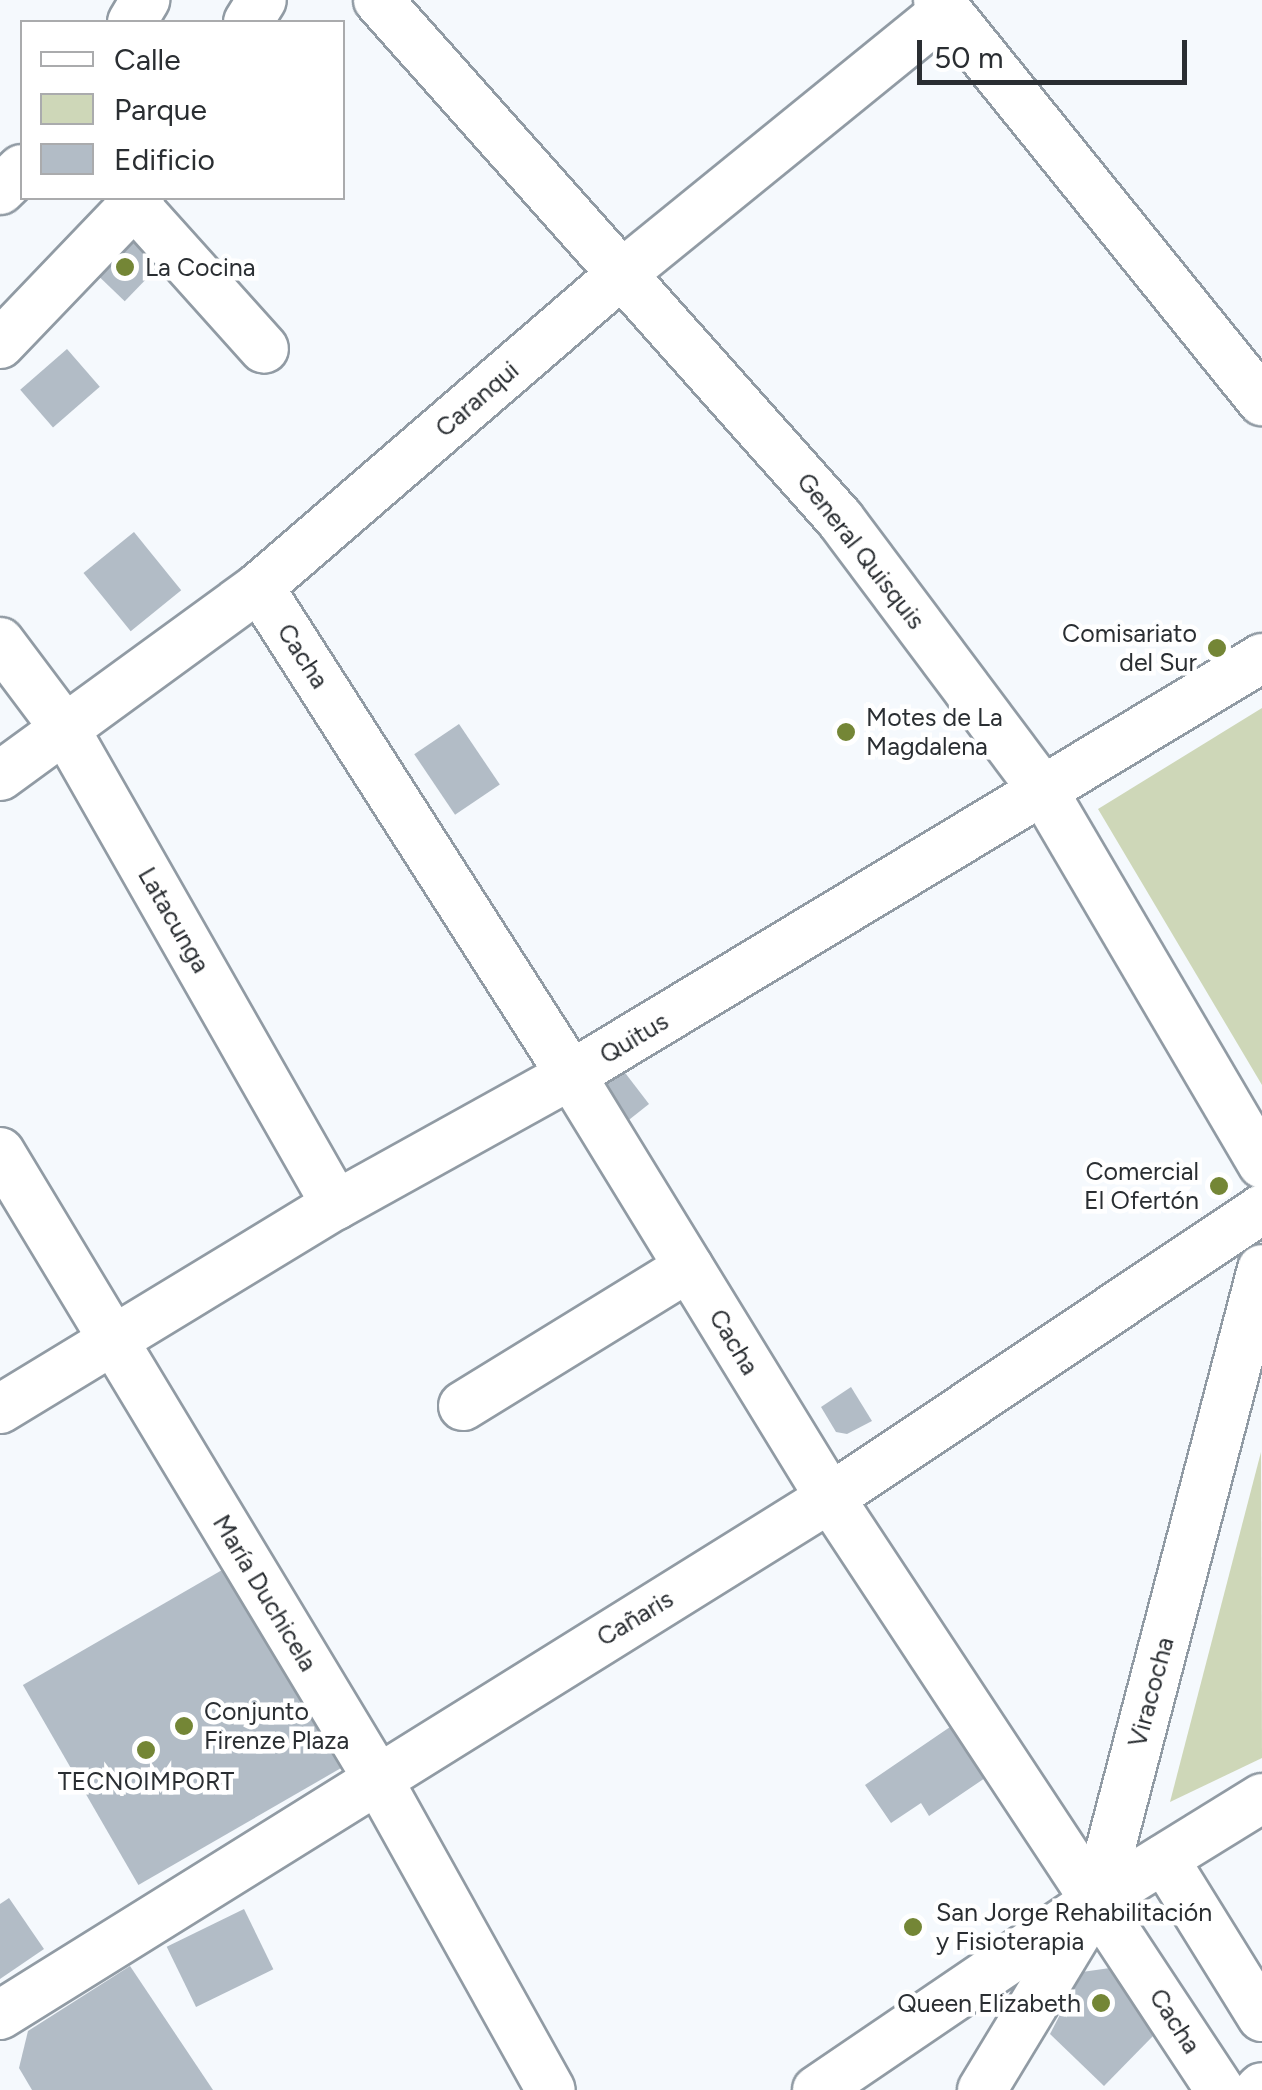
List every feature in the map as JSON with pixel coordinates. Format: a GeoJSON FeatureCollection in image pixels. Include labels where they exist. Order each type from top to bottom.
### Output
{"type":"FeatureCollection","features":[{"type":"Feature","properties":{"kind":"street","name":"General Quisquis"},"geometry":{"type":"LineString","coordinates":[[378,0],[840,519],[1044,792],[1262,1164]]}},
{"type":"Feature","properties":{"kind":"street","name":"Caranqui"},"geometry":{"type":"LineString","coordinates":[[0,776],[259,587],[942,5]]}},
{"type":"Feature","properties":{"kind":"street"},"geometry":{"type":"LineString","coordinates":[[942,5],[1262,402]]}},
{"type":"Feature","properties":{"kind":"street"},"geometry":{"type":"LineString","coordinates":[[0,190],[20,172]]}},
{"type":"Feature","properties":{"kind":"street"},"geometry":{"type":"LineString","coordinates":[[0,344],[138,201],[264,349]]}},
{"type":"Feature","properties":{"kind":"street","name":"Cacha"},"geometry":{"type":"LineString","coordinates":[[259,587],[571,1075],[830,1498],[1220,2090]]}},
{"type":"Feature","properties":{"kind":"street","name":"Latacunga"},"geometry":{"type":"LineString","coordinates":[[0,642],[65,729],[336,1205]]}},
{"type":"Feature","properties":{"kind":"street","name":"Quitus"},"geometry":{"type":"LineString","coordinates":[[0,1409],[336,1205],[571,1075],[1262,658]]}},
{"type":"Feature","properties":{"kind":"street","name":"María Duchicela"},"geometry":{"type":"LineString","coordinates":[[0,1152],[376,1776],[552,2090]]}},
{"type":"Feature","properties":{"kind":"street","name":"Cañaris"},"geometry":{"type":"LineString","coordinates":[[0,2015],[376,1776],[830,1498],[1262,1209]]}},
{"type":"Feature","properties":{"kind":"street"},"geometry":{"type":"LineString","coordinates":[[463,1406],[688,1267]]}},
{"type":"Feature","properties":{"kind":"street","name":"Viracocha"},"geometry":{"type":"LineString","coordinates":[[980,2090],[1096,1900],[1262,1269]]}},
{"type":"Feature","properties":{"kind":"street"},"geometry":{"type":"LineString","coordinates":[[816,2090],[1096,1900],[1262,1798]]}},
{"type":"Feature","properties":{"kind":"street"},"geometry":{"type":"LineString","coordinates":[[1164,1859],[1262,2017]]}},
{"type":"Feature","properties":{"kind":"street","name":"Viracocha"},"geometry":{"type":"LineString","coordinates":[[921,2020],[945,2015],[969,2022],[987,2052],[980,2090]]}},
{"type":"Feature","properties":{"kind":"green space"},"geometry":{"type":"Polygon","coordinates":[[[1262,708],[1262,1085],[1098,809],[1262,708]]]}},
{"type":"Feature","properties":{"kind":"green space"},"geometry":{"type":"Polygon","coordinates":[[[1261,1452],[1262,1758],[1170,1802],[1216,1625],[1261,1452]]]}},
{"type":"Feature","properties":{"kind":"building"},"geometry":{"type":"Polygon","coordinates":[[[144,231],[169,255],[125,301],[100,277],[144,231]]]}},
{"type":"Feature","properties":{"kind":"building"},"geometry":{"type":"Polygon","coordinates":[[[67,349],[100,387],[53,427],[20,390],[67,349]]]}},
{"type":"Feature","properties":{"kind":"building"},"geometry":{"type":"Polygon","coordinates":[[[134,532],[181,590],[131,631],[83,573],[134,532]]]}},
{"type":"Feature","properties":{"kind":"building"},"geometry":{"type":"Polygon","coordinates":[[[459,724],[500,785],[455,815],[414,754],[459,724]]]}},
{"type":"Feature","properties":{"kind":"building"},"geometry":{"type":"Polygon","coordinates":[[[616,1061],[649,1104],[625,1123],[601,1092],[603,1071],[616,1061]]]}},
{"type":"Feature","properties":{"kind":"building"},"geometry":{"type":"Polygon","coordinates":[[[851,1387],[872,1421],[847,1434],[836,1432],[821,1407],[851,1387]]]}},
{"type":"Feature","properties":{"kind":"building","name":"Conjunto Firenze Plaza"},"geometry":{"type":"Polygon","coordinates":[[[229,1566],[344,1766],[138,1885],[23,1685],[229,1566]]]}},
{"type":"Feature","properties":{"kind":"building"},"geometry":{"type":"Polygon","coordinates":[[[950,1727],[985,1778],[929,1816],[921,1803],[891,1823],[865,1785],[950,1727]]]}},
{"type":"Feature","properties":{"kind":"building"},"geometry":{"type":"Polygon","coordinates":[[[9,1898],[44,1949],[0,1979],[0,1904],[9,1898]]]}},
{"type":"Feature","properties":{"kind":"building"},"geometry":{"type":"Polygon","coordinates":[[[244,1909],[273,1969],[196,2007],[167,1947],[244,1909]]]}},
{"type":"Feature","properties":{"kind":"building"},"geometry":{"type":"Polygon","coordinates":[[[130,1966],[213,2090],[32,2090],[19,2068],[28,2031],[130,1966]]]}},
{"type":"Feature","properties":{"kind":"building","name":"Queen Elizabeth"},"geometry":{"type":"Polygon","coordinates":[[[1117,1967],[1153,2036],[1104,2086],[1050,2034],[1082,1972],[1117,1967]]]}},
{"type":"Feature","properties":{"kind":"place","name":"La Cocina"},"geometry":{"type":"Point","coordinates":[125,267]}},
{"type":"Feature","properties":{"kind":"place","name":"Comisariato del Sur"},"geometry":{"type":"Point","coordinates":[1217,648]}},
{"type":"Feature","properties":{"kind":"place","name":"Motes de La Magdalena"},"geometry":{"type":"Point","coordinates":[846,732]}},
{"type":"Feature","properties":{"kind":"place","name":"Comercial El Ofertón"},"geometry":{"type":"Point","coordinates":[1219,1186]}},
{"type":"Feature","properties":{"kind":"place","name":"Conjunto Firenze Plaza"},"geometry":{"type":"Point","coordinates":[184,1726]}},
{"type":"Feature","properties":{"kind":"place","name":"TECNOIMPORT"},"geometry":{"type":"Point","coordinates":[146,1750]}},
{"type":"Feature","properties":{"kind":"place","name":"San Jorge Rehabilitación y Fisioterapia"},"geometry":{"type":"Point","coordinates":[913,1927]}},
{"type":"Feature","properties":{"kind":"place","name":"Queen Elizabeth"},"geometry":{"type":"Point","coordinates":[1101,2003]}}]}
